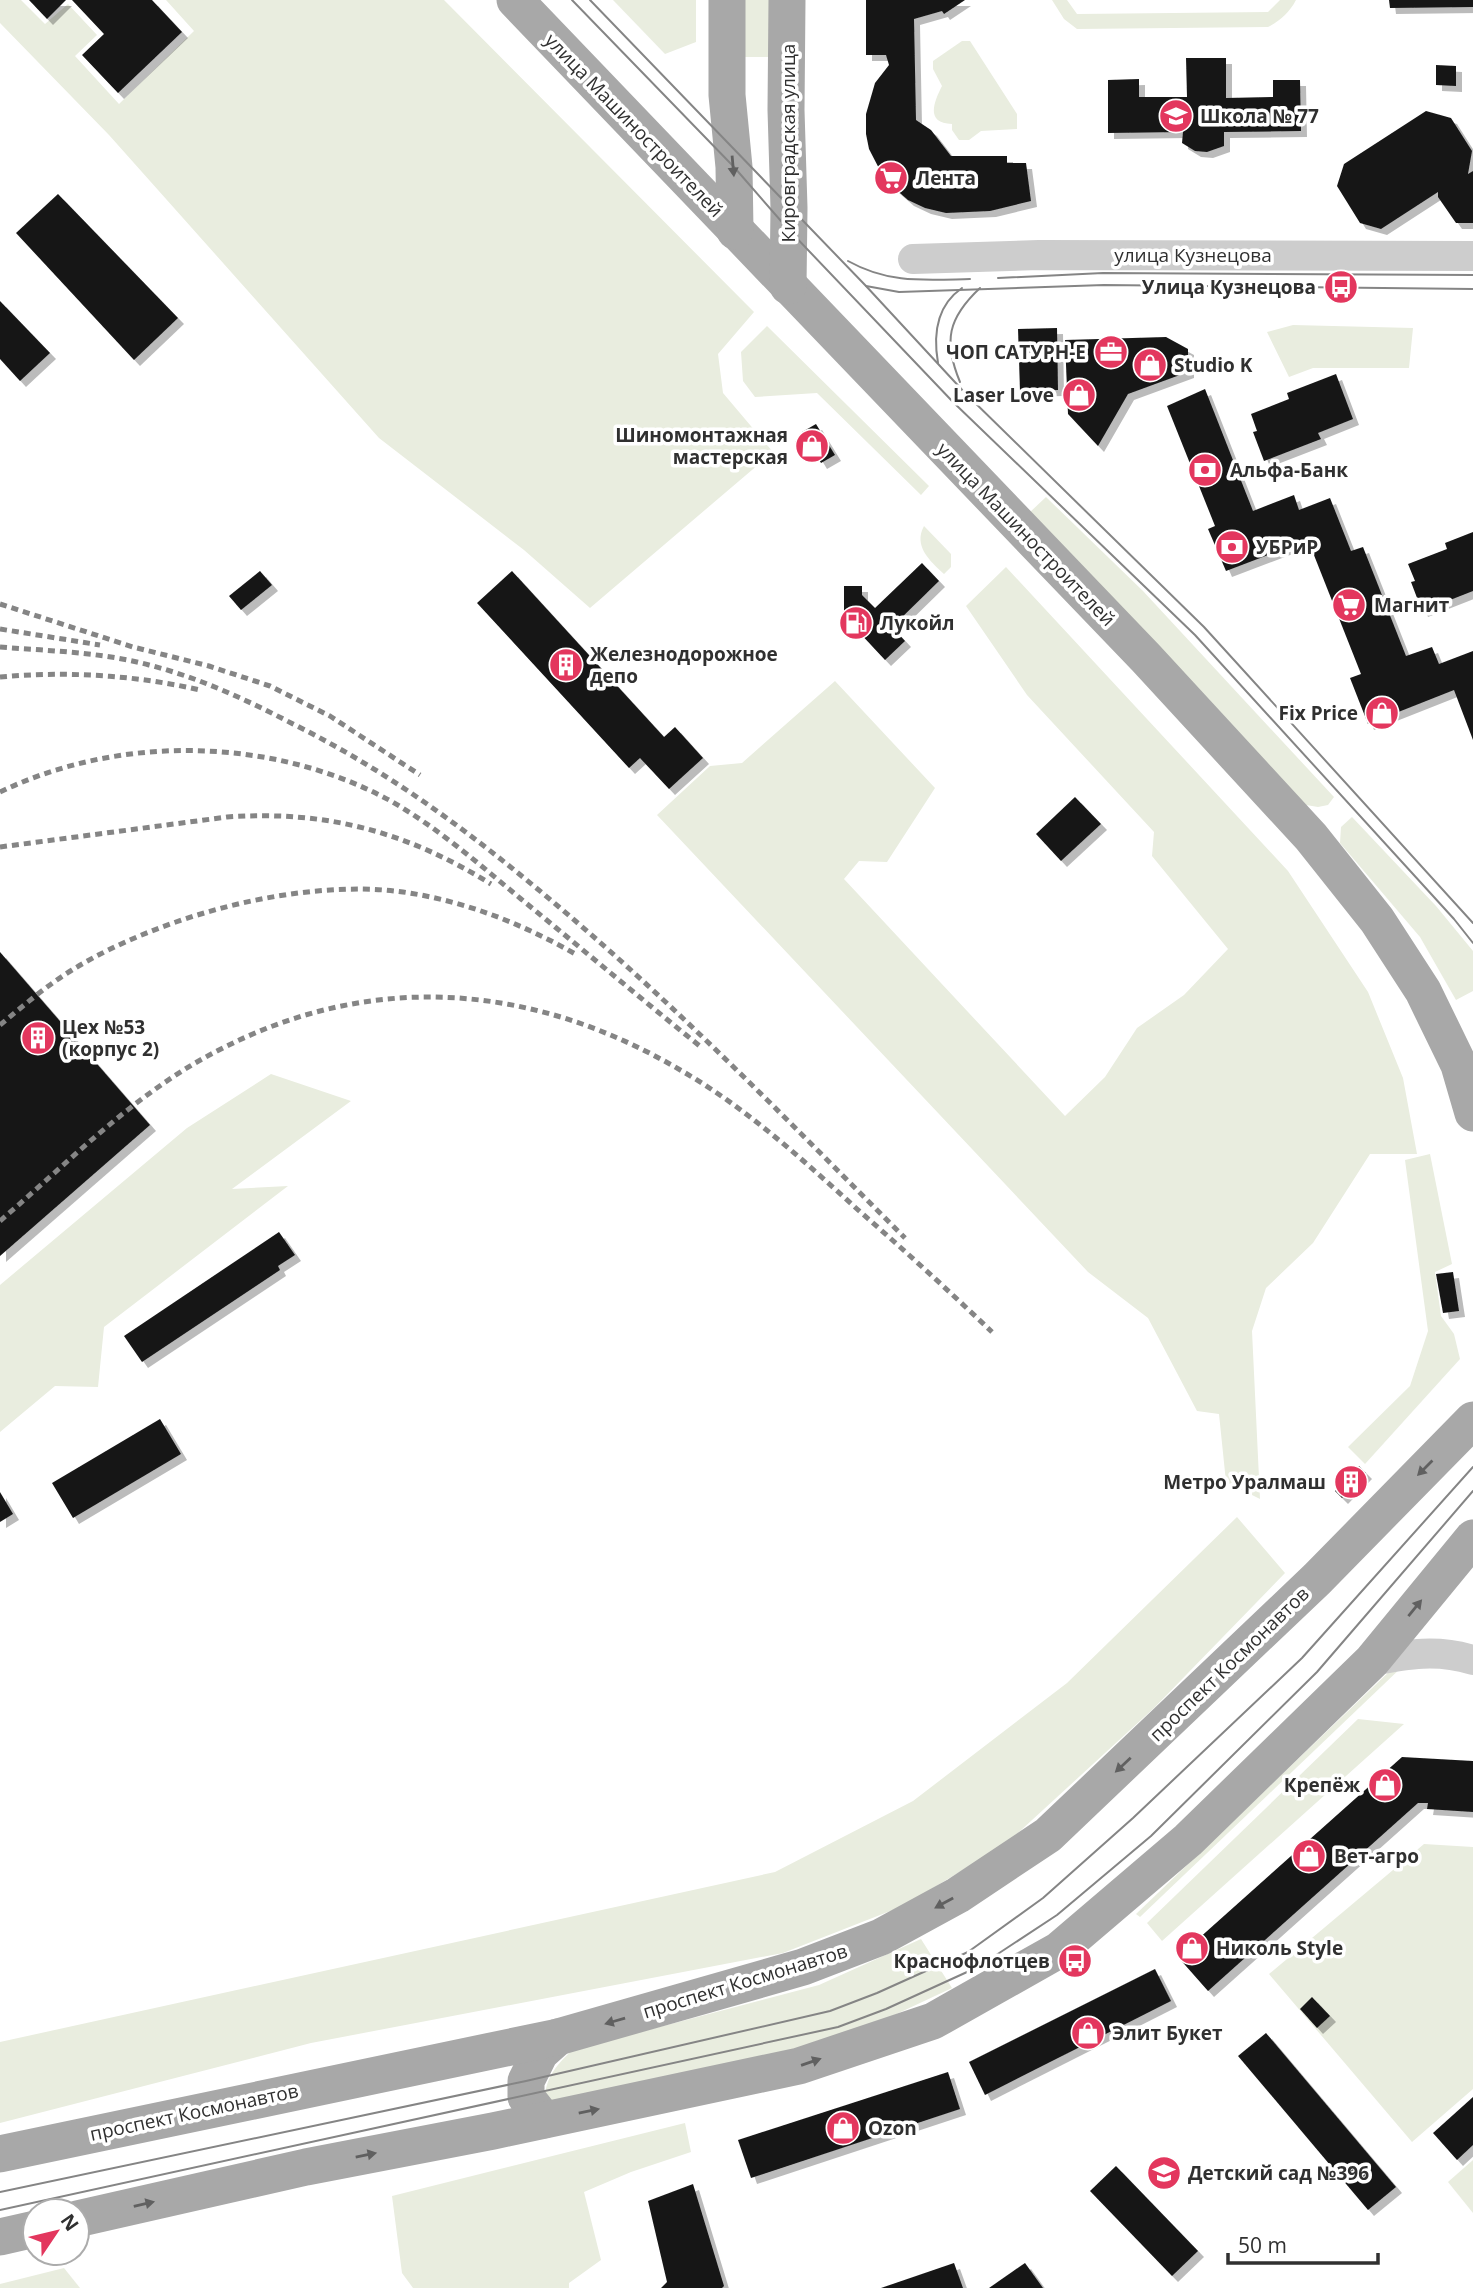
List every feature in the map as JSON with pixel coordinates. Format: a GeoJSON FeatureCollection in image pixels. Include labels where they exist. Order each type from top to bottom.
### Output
{"type":"FeatureCollection","features":[{"type":"Feature","properties":{"kind":"main road","name":"улица Машиностроителей"},"geometry":{"type":"LineString","coordinates":[[515,0],[1146,658],[1311,837],[1377,920],[1423,991],[1459,1065],[1473,1114]]}},
{"type":"Feature","properties":{"kind":"main road"},"geometry":{"type":"LineString","coordinates":[[727,0],[727,95],[734,167],[735,231]]}},
{"type":"Feature","properties":{"kind":"main road","name":"Кировградская улица"},"geometry":{"type":"LineString","coordinates":[[787,0],[788,286]]}},
{"type":"Feature","properties":{"kind":"main road"},"geometry":{"type":"LineString","coordinates":[[727,95],[743,122],[765,126],[786,110]]}},
{"type":"Feature","properties":{"kind":"main road","name":"проспект Космонавтов"},"geometry":{"type":"LineString","coordinates":[[0,2154],[558,2037],[803,1967],[881,1937],[958,1895],[1048,1835],[1317,1578],[1473,1420]]}},
{"type":"Feature","properties":{"kind":"main road"},"geometry":{"type":"LineString","coordinates":[[91,2216],[306,2167],[799,2066],[933,2021],[1059,1950],[1188,1840],[1372,1661],[1473,1538]]}},
{"type":"Feature","properties":{"kind":"main road"},"geometry":{"type":"LineString","coordinates":[[544,2120],[526,2097],[526,2081],[540,2053],[558,2037]]}},
{"type":"Feature","properties":{"kind":"main road"},"geometry":{"type":"LineString","coordinates":[[0,2237],[21,2232]]}},
{"type":"Feature","properties":{"kind":"street","name":"улица Кузнецова"},"geometry":{"type":"LineString","coordinates":[[913,259],[1039,255],[1473,256]]}},
{"type":"Feature","properties":{"kind":"street"},"geometry":{"type":"LineString","coordinates":[[1372,1661],[1419,1652],[1473,1660]]}},
{"type":"Feature","properties":{"kind":"shaded area"},"geometry":{"type":"Polygon","coordinates":[[[0,0],[21,0],[45,24],[68,4],[97,35],[75,56],[119,104],[194,31],[166,0],[444,0],[754,312],[718,354],[723,393],[773,452],[590,608],[524,550],[379,438],[109,135],[0,23],[0,0]]]}},
{"type":"Feature","properties":{"kind":"shaded area"},"geometry":{"type":"Polygon","coordinates":[[[613,0],[696,0],[696,42],[665,54],[613,0]]]}},
{"type":"Feature","properties":{"kind":"shaded area"},"geometry":{"type":"Polygon","coordinates":[[[733,0],[781,0],[781,57],[733,57],[733,0]]]}},
{"type":"Feature","properties":{"kind":"shaded area"},"geometry":{"type":"Polygon","coordinates":[[[1052,0],[1067,0],[1077,14],[1268,12],[1280,0],[1296,0],[1284,16],[1268,27],[1077,29],[1064,19],[1052,0]]]}},
{"type":"Feature","properties":{"kind":"shaded area"},"geometry":{"type":"Polygon","coordinates":[[[962,41],[970,41],[1017,114],[1017,129],[981,131],[969,140],[959,140],[952,130],[952,124],[943,123],[935,116],[936,99],[942,86],[933,69],[933,61],[962,41]]]}},
{"type":"Feature","properties":{"kind":"shaded area"},"geometry":{"type":"Polygon","coordinates":[[[1293,325],[1413,328],[1409,368],[1313,368],[1289,377],[1267,332],[1293,325]]]}},
{"type":"Feature","properties":{"kind":"shaded area"},"geometry":{"type":"Polygon","coordinates":[[[767,326],[929,486],[921,495],[817,393],[755,397],[743,381],[741,352],[767,326]]]}},
{"type":"Feature","properties":{"kind":"shaded area"},"geometry":{"type":"Polygon","coordinates":[[[1046,497],[1143,591],[1334,797],[1328,805],[1306,805],[1028,514],[1046,497]]]}},
{"type":"Feature","properties":{"kind":"shaded area"},"geometry":{"type":"Polygon","coordinates":[[[924,526],[951,554],[951,567],[944,574],[922,547],[921,533],[924,526]]]}},
{"type":"Feature","properties":{"kind":"shaded area"},"geometry":{"type":"Polygon","coordinates":[[[1006,567],[1288,871],[1368,992],[1403,1078],[1417,1154],[1370,1154],[1313,1243],[1266,1288],[1252,1331],[1260,1499],[1226,1482],[1219,1414],[1197,1411],[1148,1318],[1088,1272],[657,815],[710,766],[742,763],[835,681],[935,788],[887,862],[859,861],[844,879],[1065,1116],[1105,1077],[1137,1028],[1184,995],[1228,949],[1152,856],[1154,832],[1027,695],[966,606],[1006,567]]]}},
{"type":"Feature","properties":{"kind":"shaded area"},"geometry":{"type":"Polygon","coordinates":[[[1352,817],[1436,906],[1473,951],[1473,991],[1456,1000],[1420,937],[1340,843],[1341,827],[1352,817]]]}},
{"type":"Feature","properties":{"kind":"shaded area"},"geometry":{"type":"Polygon","coordinates":[[[271,1074],[351,1101],[232,1189],[288,1186],[104,1327],[98,1387],[55,1386],[0,1432],[0,1285],[187,1128],[271,1074]]]}},
{"type":"Feature","properties":{"kind":"shaded area"},"geometry":{"type":"Polygon","coordinates":[[[1430,1154],[1452,1264],[1435,1272],[1441,1316],[1454,1334],[1460,1359],[1365,1464],[1348,1447],[1410,1386],[1428,1331],[1405,1160],[1430,1154]]]}},
{"type":"Feature","properties":{"kind":"shaded area"},"geometry":{"type":"Polygon","coordinates":[[[1237,1517],[1285,1573],[1154,1708],[1006,1844],[903,1906],[783,1953],[311,2043],[0,2123],[0,2042],[775,1872],[913,1801],[1067,1683],[1237,1517]]]}},
{"type":"Feature","properties":{"kind":"shaded area"},"geometry":{"type":"Polygon","coordinates":[[[1404,1665],[1140,1917],[1136,1914],[1393,1668],[1404,1665]]]}},
{"type":"Feature","properties":{"kind":"shaded area"},"geometry":{"type":"Polygon","coordinates":[[[1358,1719],[1404,1724],[1162,1941],[1147,1923],[1358,1719]]]}},
{"type":"Feature","properties":{"kind":"shaded area"},"geometry":{"type":"Polygon","coordinates":[[[1424,1844],[1473,1847],[1473,2089],[1412,2142],[1269,1974],[1424,1844]]]}},
{"type":"Feature","properties":{"kind":"shaded area"},"geometry":{"type":"Polygon","coordinates":[[[921,1939],[952,1988],[888,2018],[817,2044],[544,2103],[552,2073],[572,2050],[819,1985],[921,1939]]]}},
{"type":"Feature","properties":{"kind":"shaded area"},"geometry":{"type":"Polygon","coordinates":[[[685,2123],[691,2152],[631,2172],[584,2192],[601,2260],[569,2283],[569,2288],[413,2288],[402,2273],[392,2196],[685,2123]]]}},
{"type":"Feature","properties":{"kind":"shaded area"},"geometry":{"type":"Polygon","coordinates":[[[1473,2160],[1473,2213],[1448,2182],[1473,2160]]]}},
{"type":"Feature","properties":{"kind":"shaded area"},"geometry":{"type":"Polygon","coordinates":[[[64,2268],[80,2288],[0,2288],[0,2284],[64,2268]]]}},
{"type":"Feature","properties":{"kind":"building"},"geometry":{"type":"Polygon","coordinates":[[[29,0],[66,0],[47,19],[29,0]]]}},
{"type":"Feature","properties":{"kind":"building"},"geometry":{"type":"Polygon","coordinates":[[[72,0],[152,0],[182,32],[118,93],[82,55],[104,34],[72,0]]]}},
{"type":"Feature","properties":{"kind":"building"},"geometry":{"type":"Polygon","coordinates":[[[866,0],[965,0],[944,14],[942,11],[914,19],[916,120],[931,130],[951,156],[1007,156],[1007,163],[1026,163],[1031,201],[990,211],[946,213],[908,200],[885,180],[869,149],[866,114],[875,83],[889,65],[886,55],[866,55],[866,0]]]}},
{"type":"Feature","properties":{"kind":"building"},"geometry":{"type":"Polygon","coordinates":[[[1389,0],[1473,0],[1473,7],[1390,8],[1389,0]]]}},
{"type":"Feature","properties":{"kind":"building"},"geometry":{"type":"Polygon","coordinates":[[[1186,58],[1226,58],[1226,98],[1273,97],[1273,80],[1300,80],[1301,131],[1224,132],[1224,146],[1207,152],[1195,151],[1182,143],[1183,132],[1108,133],[1108,80],[1139,79],[1139,97],[1187,97],[1186,58]]]}},
{"type":"Feature","properties":{"kind":"building"},"geometry":{"type":"Polygon","coordinates":[[[1436,65],[1456,66],[1456,86],[1436,85],[1436,65]]]}},
{"type":"Feature","properties":{"kind":"building"},"geometry":{"type":"Polygon","coordinates":[[[1426,111],[1451,118],[1472,151],[1468,174],[1473,171],[1473,223],[1456,223],[1438,197],[1438,192],[1381,229],[1360,223],[1337,186],[1344,164],[1426,111]]]}},
{"type":"Feature","properties":{"kind":"building"},"geometry":{"type":"Polygon","coordinates":[[[58,194],[178,318],[134,360],[16,233],[58,194]]]}},
{"type":"Feature","properties":{"kind":"building"},"geometry":{"type":"Polygon","coordinates":[[[0,301],[50,353],[20,381],[0,359],[0,301]]]}},
{"type":"Feature","properties":{"kind":"building"},"geometry":{"type":"Polygon","coordinates":[[[1057,328],[1058,390],[1020,391],[1018,329],[1057,328]]]}},
{"type":"Feature","properties":{"kind":"building"},"geometry":{"type":"Polygon","coordinates":[[[1166,337],[1188,349],[1188,372],[1128,394],[1098,446],[1068,414],[1065,340],[1166,337]]]}},
{"type":"Feature","properties":{"kind":"building"},"geometry":{"type":"Polygon","coordinates":[[[1336,374],[1353,419],[1318,433],[1321,439],[1264,461],[1253,432],[1257,431],[1251,414],[1289,399],[1287,393],[1336,374]]]}},
{"type":"Feature","properties":{"kind":"building"},"geometry":{"type":"Polygon","coordinates":[[[1205,389],[1253,511],[1294,495],[1299,510],[1330,498],[1351,551],[1363,547],[1406,656],[1432,647],[1439,664],[1473,651],[1473,740],[1454,690],[1368,724],[1350,678],[1361,674],[1308,540],[1226,571],[1208,529],[1215,526],[1167,406],[1205,389]]]}},
{"type":"Feature","properties":{"kind":"building"},"geometry":{"type":"Polygon","coordinates":[[[816,424],[835,455],[821,463],[809,443],[799,449],[795,442],[805,436],[802,432],[816,424]]]}},
{"type":"Feature","properties":{"kind":"building"},"geometry":{"type":"Polygon","coordinates":[[[1473,532],[1473,591],[1422,611],[1411,582],[1415,581],[1408,564],[1447,549],[1445,543],[1473,532]]]}},
{"type":"Feature","properties":{"kind":"building"},"geometry":{"type":"Polygon","coordinates":[[[922,563],[939,581],[892,627],[905,641],[885,660],[844,616],[844,586],[862,586],[862,595],[875,608],[922,563]]]}},
{"type":"Feature","properties":{"kind":"building"},"geometry":{"type":"Polygon","coordinates":[[[260,571],[272,585],[241,610],[229,596],[260,571]]]}},
{"type":"Feature","properties":{"kind":"building","name":"Железнодорожное депо"},"geometry":{"type":"Polygon","coordinates":[[[512,571],[664,737],[675,727],[703,758],[669,789],[640,758],[629,768],[477,603],[512,571]]]}},
{"type":"Feature","properties":{"kind":"building"},"geometry":{"type":"Polygon","coordinates":[[[1075,797],[1101,824],[1061,861],[1036,834],[1075,797]]]}},
{"type":"Feature","properties":{"kind":"building","name":"Цех №53 (корпус 2)"},"geometry":{"type":"Polygon","coordinates":[[[0,952],[150,1125],[0,1256],[0,952]]]}},
{"type":"Feature","properties":{"kind":"building"},"geometry":{"type":"Polygon","coordinates":[[[279,1232],[295,1255],[278,1266],[280,1270],[142,1362],[124,1336],[279,1232]]]}},
{"type":"Feature","properties":{"kind":"building"},"geometry":{"type":"Polygon","coordinates":[[[1453,1272],[1459,1311],[1443,1313],[1436,1274],[1453,1272]]]}},
{"type":"Feature","properties":{"kind":"building"},"geometry":{"type":"Polygon","coordinates":[[[160,1419],[181,1454],[73,1518],[52,1483],[160,1419]]]}},
{"type":"Feature","properties":{"kind":"building","name":"Метро Уралмаш"},"geometry":{"type":"Polygon","coordinates":[[[1359,1466],[1366,1473],[1342,1498],[1335,1491],[1359,1466]]]}},
{"type":"Feature","properties":{"kind":"building"},"geometry":{"type":"Polygon","coordinates":[[[0,1492],[13,1514],[0,1522],[0,1492]]]}},
{"type":"Feature","properties":{"kind":"building"},"geometry":{"type":"Polygon","coordinates":[[[1402,1757],[1473,1761],[1473,1812],[1427,1809],[1428,1803],[1418,1803],[1208,1991],[1178,1957],[1402,1757]]]}},
{"type":"Feature","properties":{"kind":"building"},"geometry":{"type":"Polygon","coordinates":[[[1155,1969],[1171,2001],[985,2095],[969,2062],[1155,1969]]]}},
{"type":"Feature","properties":{"kind":"building"},"geometry":{"type":"Polygon","coordinates":[[[1312,1997],[1330,2016],[1317,2028],[1300,2009],[1312,1997]]]}},
{"type":"Feature","properties":{"kind":"building"},"geometry":{"type":"Polygon","coordinates":[[[1266,2033],[1396,2187],[1368,2210],[1238,2056],[1266,2033]]]}},
{"type":"Feature","properties":{"kind":"building"},"geometry":{"type":"Polygon","coordinates":[[[948,2072],[960,2109],[751,2178],[738,2140],[948,2072]]]}},
{"type":"Feature","properties":{"kind":"building"},"geometry":{"type":"Polygon","coordinates":[[[1473,2097],[1473,2145],[1457,2160],[1433,2133],[1473,2097]]]}},
{"type":"Feature","properties":{"kind":"building"},"geometry":{"type":"Polygon","coordinates":[[[1116,2166],[1198,2251],[1172,2276],[1090,2191],[1116,2166]]]}},
{"type":"Feature","properties":{"kind":"building"},"geometry":{"type":"Polygon","coordinates":[[[693,2184],[724,2286],[661,2288],[667,2282],[648,2201],[693,2184]]]}},
{"type":"Feature","properties":{"kind":"building"},"geometry":{"type":"Polygon","coordinates":[[[954,2263],[963,2288],[881,2288],[954,2263]]]}},
{"type":"Feature","properties":{"kind":"building"},"geometry":{"type":"Polygon","coordinates":[[[1025,2263],[1043,2288],[989,2288],[1025,2263]]]}},
{"type":"Feature","properties":{"kind":"tram line"},"geometry":{"type":"LineString","coordinates":[[572,0],[734,167],[788,229],[953,402],[1195,635],[1473,943]]}},
{"type":"Feature","properties":{"kind":"tram line"},"geometry":{"type":"LineString","coordinates":[[590,0],[866,286],[965,393],[1204,627],[1473,923]]}},
{"type":"Feature","properties":{"kind":"tram line"},"geometry":{"type":"LineString","coordinates":[[848,261],[878,274],[893,277],[922,280],[970,279]]}},
{"type":"Feature","properties":{"kind":"tram line"},"geometry":{"type":"LineString","coordinates":[[998,278],[1103,273],[1473,275]]}},
{"type":"Feature","properties":{"kind":"tram line"},"geometry":{"type":"LineString","coordinates":[[866,286],[899,292],[1104,285],[1473,289]]}},
{"type":"Feature","properties":{"kind":"tram line"},"geometry":{"type":"LineString","coordinates":[[938,363],[938,321],[947,303],[962,288]]}},
{"type":"Feature","properties":{"kind":"tram line"},"geometry":{"type":"LineString","coordinates":[[960,382],[951,354],[952,331],[961,310],[980,288]]}},
{"type":"Feature","properties":{"kind":"tram line"},"geometry":{"type":"LineString","coordinates":[[0,2192],[526,2081],[830,2011],[968,1952],[1043,1898],[1133,1818],[1302,1658],[1473,1467]]}},
{"type":"Feature","properties":{"kind":"tram line"},"geometry":{"type":"LineString","coordinates":[[0,2210],[838,2027],[886,2009],[978,1967],[1057,1915],[1151,1836],[1317,1672],[1473,1491]]}},
{"type":"Feature","properties":{"kind":"railway"},"geometry":{"type":"LineString","coordinates":[[0,604],[133,647],[209,666],[270,686],[330,716],[420,775]]}},
{"type":"Feature","properties":{"kind":"railway"},"geometry":{"type":"LineString","coordinates":[[0,629],[100,645]]}},
{"type":"Feature","properties":{"kind":"railway"},"geometry":{"type":"LineString","coordinates":[[0,647],[112,657],[187,676],[276,715],[365,763],[399,785],[496,855],[649,986],[905,1238]]}},
{"type":"Feature","properties":{"kind":"railway"},"geometry":{"type":"LineString","coordinates":[[0,677],[50,674],[100,676],[151,681],[200,690]]}},
{"type":"Feature","properties":{"kind":"railway"},"geometry":{"type":"LineString","coordinates":[[0,792],[46,773],[95,760],[145,752],[246,754],[296,764],[344,779],[389,800],[441,834],[701,1047]]}},
{"type":"Feature","properties":{"kind":"railway"},"geometry":{"type":"LineString","coordinates":[[0,847],[227,817],[299,817],[365,828],[397,838],[460,866],[491,884]]}},
{"type":"Feature","properties":{"kind":"railway"},"geometry":{"type":"LineString","coordinates":[[0,1025],[44,989],[107,951],[188,918],[276,896],[363,889],[426,896],[493,915],[536,933],[577,955]]}},
{"type":"Feature","properties":{"kind":"railway"},"geometry":{"type":"LineString","coordinates":[[0,1221],[130,1108],[158,1087],[217,1051],[275,1025],[334,1008],[393,999],[452,998],[510,1005],[568,1019],[626,1042],[682,1071],[729,1101],[794,1153],[992,1332]]}},
{"type":"Feature","properties":{"kind":"place","name":"Школа № 77"},"geometry":{"type":"Point","coordinates":[1176,116]}},
{"type":"Feature","properties":{"kind":"place","name":"Лента"},"geometry":{"type":"Point","coordinates":[891,178]}},
{"type":"Feature","properties":{"kind":"place","name":"Улица Кузнецова"},"geometry":{"type":"Point","coordinates":[1341,287]}},
{"type":"Feature","properties":{"kind":"place","name":"ЧОП САТУРН-Е"},"geometry":{"type":"Point","coordinates":[1111,352]}},
{"type":"Feature","properties":{"kind":"place","name":"Studio K"},"geometry":{"type":"Point","coordinates":[1150,365]}},
{"type":"Feature","properties":{"kind":"place","name":"Laser Love"},"geometry":{"type":"Point","coordinates":[1079,395]}},
{"type":"Feature","properties":{"kind":"place","name":"Шиномонтажная мастерская"},"geometry":{"type":"Point","coordinates":[812,446]}},
{"type":"Feature","properties":{"kind":"place","name":"Альфа-Банк"},"geometry":{"type":"Point","coordinates":[1205,470]}},
{"type":"Feature","properties":{"kind":"place","name":"УБРиР"},"geometry":{"type":"Point","coordinates":[1232,547]}},
{"type":"Feature","properties":{"kind":"place","name":"Магнит"},"geometry":{"type":"Point","coordinates":[1349,605]}},
{"type":"Feature","properties":{"kind":"place","name":"Лукойл"},"geometry":{"type":"Point","coordinates":[856,623]}},
{"type":"Feature","properties":{"kind":"place","name":"Железнодорожное депо"},"geometry":{"type":"Point","coordinates":[566,665]}},
{"type":"Feature","properties":{"kind":"place","name":"Fix Price"},"geometry":{"type":"Point","coordinates":[1382,713]}},
{"type":"Feature","properties":{"kind":"place","name":"Цех №53 (корпус 2)"},"geometry":{"type":"Point","coordinates":[38,1038]}},
{"type":"Feature","properties":{"kind":"place","name":"Метро Уралмаш"},"geometry":{"type":"Point","coordinates":[1351,1482]}},
{"type":"Feature","properties":{"kind":"place","name":"Крепёж"},"geometry":{"type":"Point","coordinates":[1385,1785]}},
{"type":"Feature","properties":{"kind":"place","name":"Вет-агро"},"geometry":{"type":"Point","coordinates":[1309,1856]}},
{"type":"Feature","properties":{"kind":"place","name":"Николь Style"},"geometry":{"type":"Point","coordinates":[1192,1948]}},
{"type":"Feature","properties":{"kind":"place","name":"Краснофлотцев"},"geometry":{"type":"Point","coordinates":[1075,1961]}},
{"type":"Feature","properties":{"kind":"place","name":"Элит Букет"},"geometry":{"type":"Point","coordinates":[1088,2033]}},
{"type":"Feature","properties":{"kind":"place","name":"Ozon"},"geometry":{"type":"Point","coordinates":[843,2128]}},
{"type":"Feature","properties":{"kind":"place","name":"Детский сад №396"},"geometry":{"type":"Point","coordinates":[1164,2173]}}]}
